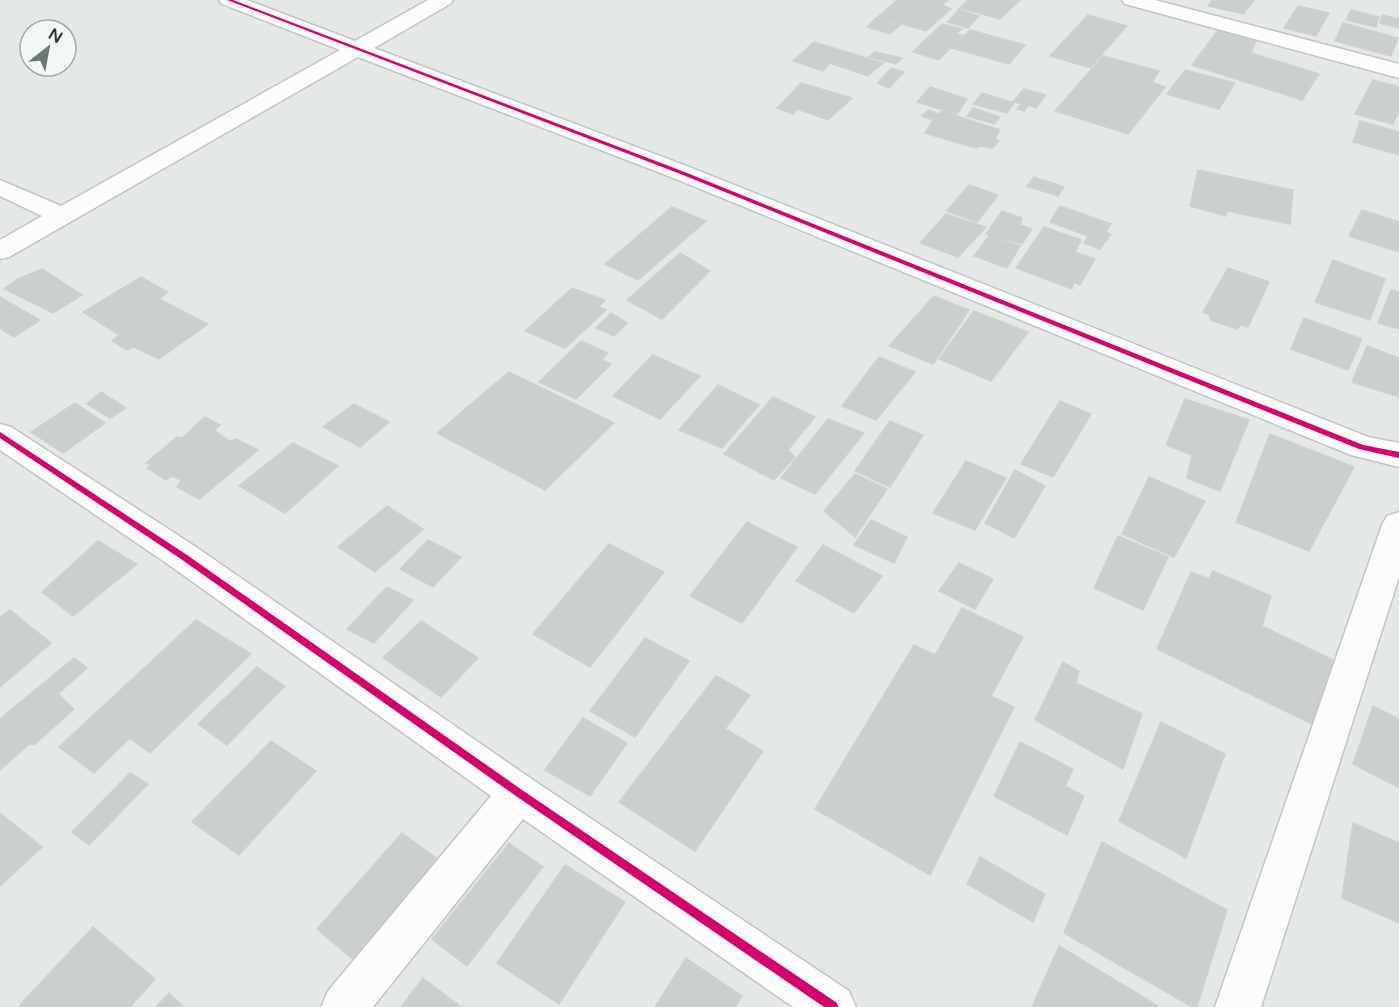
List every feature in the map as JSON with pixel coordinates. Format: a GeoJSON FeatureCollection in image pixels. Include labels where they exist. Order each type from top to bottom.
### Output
{"type":"FeatureCollection","features":[{"type":"Feature","properties":{"kind":"street"},"geometry":{"type":"LineString","coordinates":[[229,0],[680,172],[1362,447],[1399,455]]}},
{"type":"Feature","properties":{"kind":"street"},"geometry":{"type":"LineString","coordinates":[[0,251],[443,0]]}},
{"type":"Feature","properties":{"kind":"street"},"geometry":{"type":"LineString","coordinates":[[1132,0],[1399,71]]}},
{"type":"Feature","properties":{"kind":"street"},"geometry":{"type":"LineString","coordinates":[[0,187],[63,216]]}},
{"type":"Feature","properties":{"kind":"street"},"geometry":{"type":"LineString","coordinates":[[0,435],[184,557],[519,793],[833,1007]]}},
{"type":"Feature","properties":{"kind":"street"},"geometry":{"type":"LineString","coordinates":[[1238,1007],[1399,525]]}},
{"type":"Feature","properties":{"kind":"street"},"geometry":{"type":"LineString","coordinates":[[344,1007],[519,793]]}},
{"type":"Feature","properties":{"kind":"building"},"geometry":{"type":"Polygon","coordinates":[[[897,0],[948,0],[942,5],[951,9],[926,31],[878,17],[897,0]]]}},
{"type":"Feature","properties":{"kind":"building"},"geometry":{"type":"Polygon","coordinates":[[[968,0],[1020,0],[1000,19],[960,8],[968,0]]]}},
{"type":"Feature","properties":{"kind":"building"},"geometry":{"type":"Polygon","coordinates":[[[1212,0],[1249,6],[1244,14],[1208,6],[1212,0]]]}},
{"type":"Feature","properties":{"kind":"building"},"geometry":{"type":"Polygon","coordinates":[[[1225,0],[1254,0],[1250,6],[1225,0]]]}},
{"type":"Feature","properties":{"kind":"building"},"geometry":{"type":"Polygon","coordinates":[[[1298,6],[1329,13],[1316,36],[1284,28],[1298,6]]]}},
{"type":"Feature","properties":{"kind":"building"},"geometry":{"type":"Polygon","coordinates":[[[959,9],[979,16],[968,28],[948,22],[959,9]]]}},
{"type":"Feature","properties":{"kind":"building"},"geometry":{"type":"Polygon","coordinates":[[[1351,10],[1379,17],[1376,27],[1346,20],[1351,10]]]}},
{"type":"Feature","properties":{"kind":"building"},"geometry":{"type":"Polygon","coordinates":[[[1088,15],[1127,26],[1090,68],[1050,56],[1088,15]]]}},
{"type":"Feature","properties":{"kind":"building"},"geometry":{"type":"Polygon","coordinates":[[[1382,15],[1399,19],[1399,28],[1380,23],[1382,15]]]}},
{"type":"Feature","properties":{"kind":"building"},"geometry":{"type":"Polygon","coordinates":[[[876,18],[900,25],[890,34],[867,27],[876,18]]]}},
{"type":"Feature","properties":{"kind":"building"},"geometry":{"type":"Polygon","coordinates":[[[1343,23],[1398,38],[1391,56],[1335,41],[1343,23]]]}},
{"type":"Feature","properties":{"kind":"building"},"geometry":{"type":"Polygon","coordinates":[[[942,24],[962,29],[956,34],[962,35],[939,60],[913,52],[942,24]]]}},
{"type":"Feature","properties":{"kind":"building"},"geometry":{"type":"Polygon","coordinates":[[[970,30],[1025,45],[1009,64],[951,48],[970,30]]]}},
{"type":"Feature","properties":{"kind":"building"},"geometry":{"type":"Polygon","coordinates":[[[1218,30],[1256,41],[1251,53],[1319,74],[1302,100],[1192,65],[1218,30]]]}},
{"type":"Feature","properties":{"kind":"building"},"geometry":{"type":"Polygon","coordinates":[[[814,42],[883,63],[868,76],[830,63],[823,71],[793,61],[814,42]]]}},
{"type":"Feature","properties":{"kind":"building"},"geometry":{"type":"Polygon","coordinates":[[[875,52],[902,58],[896,64],[869,57],[875,52]]]}},
{"type":"Feature","properties":{"kind":"building"},"geometry":{"type":"Polygon","coordinates":[[[1103,56],[1159,71],[1152,82],[1165,87],[1128,134],[1055,111],[1103,56]]]}},
{"type":"Feature","properties":{"kind":"building"},"geometry":{"type":"Polygon","coordinates":[[[891,68],[904,72],[889,88],[878,83],[891,68]]]}},
{"type":"Feature","properties":{"kind":"building"},"geometry":{"type":"Polygon","coordinates":[[[1185,70],[1235,83],[1219,109],[1167,94],[1185,70]]]}},
{"type":"Feature","properties":{"kind":"building"},"geometry":{"type":"Polygon","coordinates":[[[1373,80],[1399,87],[1399,111],[1393,124],[1355,114],[1373,80]]]}},
{"type":"Feature","properties":{"kind":"building"},"geometry":{"type":"Polygon","coordinates":[[[801,83],[852,98],[828,120],[797,109],[793,114],[777,108],[801,83]]]}},
{"type":"Feature","properties":{"kind":"building"},"geometry":{"type":"Polygon","coordinates":[[[930,87],[967,99],[957,114],[917,102],[930,87]]]}},
{"type":"Feature","properties":{"kind":"building"},"geometry":{"type":"Polygon","coordinates":[[[1024,89],[1046,95],[1036,108],[1029,105],[1024,111],[1017,109],[1021,104],[1013,101],[1024,89]]]}},
{"type":"Feature","properties":{"kind":"building"},"geometry":{"type":"Polygon","coordinates":[[[982,93],[1014,103],[1007,113],[973,104],[982,93]]]}},
{"type":"Feature","properties":{"kind":"building"},"geometry":{"type":"Polygon","coordinates":[[[973,108],[1000,117],[994,124],[967,116],[973,108]]]}},
{"type":"Feature","properties":{"kind":"building"},"geometry":{"type":"Polygon","coordinates":[[[928,110],[939,114],[942,111],[1000,130],[995,139],[999,141],[993,148],[980,146],[975,148],[925,133],[933,120],[922,116],[928,110]]]}},
{"type":"Feature","properties":{"kind":"building"},"geometry":{"type":"Polygon","coordinates":[[[1360,121],[1399,132],[1399,155],[1353,142],[1360,121]]]}},
{"type":"Feature","properties":{"kind":"building"},"geometry":{"type":"Polygon","coordinates":[[[1198,170],[1293,190],[1290,224],[1227,211],[1226,216],[1190,206],[1198,170]]]}},
{"type":"Feature","properties":{"kind":"building"},"geometry":{"type":"Polygon","coordinates":[[[1034,177],[1064,187],[1058,196],[1027,186],[1034,177]]]}},
{"type":"Feature","properties":{"kind":"building"},"geometry":{"type":"Polygon","coordinates":[[[969,185],[998,195],[977,222],[947,211],[969,185]]]}},
{"type":"Feature","properties":{"kind":"building"},"geometry":{"type":"Polygon","coordinates":[[[1060,206],[1111,224],[1106,232],[1111,234],[1100,249],[1084,243],[1088,236],[1050,222],[1060,206]]]}},
{"type":"Feature","properties":{"kind":"building"},"geometry":{"type":"Polygon","coordinates":[[[672,207],[706,221],[638,280],[605,264],[672,207]]]}},
{"type":"Feature","properties":{"kind":"building"},"geometry":{"type":"Polygon","coordinates":[[[1362,210],[1399,222],[1399,252],[1349,236],[1362,210]]]}},
{"type":"Feature","properties":{"kind":"building"},"geometry":{"type":"Polygon","coordinates":[[[1002,211],[1022,218],[1020,225],[1032,229],[1022,244],[986,234],[1002,211]]]}},
{"type":"Feature","properties":{"kind":"building"},"geometry":{"type":"Polygon","coordinates":[[[946,214],[986,227],[958,257],[920,243],[946,214]]]}},
{"type":"Feature","properties":{"kind":"building"},"geometry":{"type":"Polygon","coordinates":[[[1044,227],[1081,240],[1075,252],[1095,259],[1080,285],[1074,282],[1072,289],[1016,268],[1044,227]]]}},
{"type":"Feature","properties":{"kind":"building"},"geometry":{"type":"Polygon","coordinates":[[[989,236],[1020,246],[1007,268],[974,256],[989,236]]]}},
{"type":"Feature","properties":{"kind":"building"},"geometry":{"type":"Polygon","coordinates":[[[680,253],[710,271],[662,319],[627,300],[680,253]]]}},
{"type":"Feature","properties":{"kind":"building"},"geometry":{"type":"Polygon","coordinates":[[[1333,260],[1385,279],[1370,320],[1315,302],[1333,260]]]}},
{"type":"Feature","properties":{"kind":"building"},"geometry":{"type":"Polygon","coordinates":[[[1228,268],[1269,282],[1248,327],[1240,325],[1237,329],[1210,320],[1211,316],[1203,312],[1228,268]]]}},
{"type":"Feature","properties":{"kind":"building"},"geometry":{"type":"Polygon","coordinates":[[[42,269],[82,295],[53,313],[4,289],[18,279],[42,269]]]}},
{"type":"Feature","properties":{"kind":"building"},"geometry":{"type":"Polygon","coordinates":[[[141,277],[168,292],[159,299],[208,324],[159,359],[134,347],[127,350],[112,341],[119,335],[83,312],[141,277]]]}},
{"type":"Feature","properties":{"kind":"building"},"geometry":{"type":"Polygon","coordinates":[[[572,288],[605,300],[599,307],[606,310],[565,348],[525,331],[572,288]]]}},
{"type":"Feature","properties":{"kind":"building"},"geometry":{"type":"Polygon","coordinates":[[[1391,290],[1399,292],[1399,329],[1378,323],[1391,290]]]}},
{"type":"Feature","properties":{"kind":"building"},"geometry":{"type":"Polygon","coordinates":[[[934,296],[969,310],[933,364],[889,346],[934,296]]]}},
{"type":"Feature","properties":{"kind":"building"},"geometry":{"type":"Polygon","coordinates":[[[0,297],[40,320],[14,337],[0,328],[0,297]]]}},
{"type":"Feature","properties":{"kind":"building"},"geometry":{"type":"Polygon","coordinates":[[[974,311],[1028,332],[991,381],[939,359],[974,311]]]}},
{"type":"Feature","properties":{"kind":"building"},"geometry":{"type":"Polygon","coordinates":[[[611,313],[627,323],[614,336],[596,328],[611,313]]]}},
{"type":"Feature","properties":{"kind":"building"},"geometry":{"type":"Polygon","coordinates":[[[1304,318],[1362,339],[1348,370],[1291,349],[1304,318]]]}},
{"type":"Feature","properties":{"kind":"building"},"geometry":{"type":"Polygon","coordinates":[[[581,341],[608,353],[602,360],[611,364],[576,399],[539,382],[581,341]]]}},
{"type":"Feature","properties":{"kind":"building"},"geometry":{"type":"Polygon","coordinates":[[[1367,346],[1399,358],[1399,397],[1352,382],[1367,346]]]}},
{"type":"Feature","properties":{"kind":"building"},"geometry":{"type":"Polygon","coordinates":[[[653,355],[700,376],[660,419],[613,396],[653,355]]]}},
{"type":"Feature","properties":{"kind":"building"},"geometry":{"type":"Polygon","coordinates":[[[879,357],[915,372],[876,420],[842,406],[879,357]]]}},
{"type":"Feature","properties":{"kind":"building"},"geometry":{"type":"Polygon","coordinates":[[[509,372],[614,423],[545,490],[437,433],[509,372]]]}},
{"type":"Feature","properties":{"kind":"building"},"geometry":{"type":"Polygon","coordinates":[[[718,385],[759,405],[722,448],[679,430],[718,385]]]}},
{"type":"Feature","properties":{"kind":"building"},"geometry":{"type":"Polygon","coordinates":[[[101,392],[126,408],[110,418],[87,404],[101,392]]]}},
{"type":"Feature","properties":{"kind":"building"},"geometry":{"type":"Polygon","coordinates":[[[773,397],[815,417],[788,450],[795,457],[774,480],[724,454],[773,397]]]}},
{"type":"Feature","properties":{"kind":"building"},"geometry":{"type":"Polygon","coordinates":[[[1185,399],[1249,420],[1220,491],[1187,478],[1192,455],[1166,445],[1185,399]]]}},
{"type":"Feature","properties":{"kind":"building"},"geometry":{"type":"Polygon","coordinates":[[[1060,401],[1091,414],[1053,477],[1021,464],[1060,401]]]}},
{"type":"Feature","properties":{"kind":"building"},"geometry":{"type":"Polygon","coordinates":[[[75,403],[105,423],[63,453],[31,432],[75,403]]]}},
{"type":"Feature","properties":{"kind":"building"},"geometry":{"type":"Polygon","coordinates":[[[354,404],[389,422],[360,447],[323,427],[354,404]]]}},
{"type":"Feature","properties":{"kind":"building"},"geometry":{"type":"Polygon","coordinates":[[[205,417],[220,425],[214,430],[230,441],[236,439],[258,450],[199,499],[177,487],[181,480],[172,476],[166,480],[147,468],[151,465],[146,463],[177,437],[182,438],[205,417]]]}},
{"type":"Feature","properties":{"kind":"building"},"geometry":{"type":"Polygon","coordinates":[[[828,419],[864,433],[815,494],[781,478],[828,419]]]}},
{"type":"Feature","properties":{"kind":"building"},"geometry":{"type":"Polygon","coordinates":[[[890,421],[923,435],[890,487],[855,471],[890,421]]]}},
{"type":"Feature","properties":{"kind":"building"},"geometry":{"type":"Polygon","coordinates":[[[1270,434],[1354,467],[1309,551],[1236,522],[1270,434]]]}},
{"type":"Feature","properties":{"kind":"building"},"geometry":{"type":"Polygon","coordinates":[[[293,443],[338,466],[285,513],[239,486],[293,443]]]}},
{"type":"Feature","properties":{"kind":"building"},"geometry":{"type":"Polygon","coordinates":[[[966,461],[1006,478],[975,530],[933,513],[966,461]]]}},
{"type":"Feature","properties":{"kind":"building"},"geometry":{"type":"Polygon","coordinates":[[[1015,470],[1045,486],[1014,538],[985,523],[1015,470]]]}},
{"type":"Feature","properties":{"kind":"building"},"geometry":{"type":"Polygon","coordinates":[[[855,474],[887,489],[855,537],[824,511],[855,474]]]}},
{"type":"Feature","properties":{"kind":"building"},"geometry":{"type":"Polygon","coordinates":[[[1149,477],[1205,501],[1174,557],[1122,534],[1149,477]]]}},
{"type":"Feature","properties":{"kind":"building"},"geometry":{"type":"Polygon","coordinates":[[[387,506],[423,529],[375,572],[338,547],[387,506]]]}},
{"type":"Feature","properties":{"kind":"building"},"geometry":{"type":"Polygon","coordinates":[[[871,520],[907,537],[894,563],[854,545],[871,520]]]}},
{"type":"Feature","properties":{"kind":"building"},"geometry":{"type":"Polygon","coordinates":[[[747,522],[797,547],[742,623],[690,596],[747,522]]]}},
{"type":"Feature","properties":{"kind":"building"},"geometry":{"type":"Polygon","coordinates":[[[1118,536],[1168,557],[1143,610],[1094,588],[1118,536]]]}},
{"type":"Feature","properties":{"kind":"building"},"geometry":{"type":"Polygon","coordinates":[[[428,540],[461,557],[433,587],[400,569],[428,540]]]}},
{"type":"Feature","properties":{"kind":"building"},"geometry":{"type":"Polygon","coordinates":[[[98,541],[137,564],[73,616],[42,592],[98,541]]]}},
{"type":"Feature","properties":{"kind":"building"},"geometry":{"type":"Polygon","coordinates":[[[609,544],[664,572],[590,667],[533,634],[609,544]]]}},
{"type":"Feature","properties":{"kind":"building"},"geometry":{"type":"Polygon","coordinates":[[[823,545],[882,576],[854,613],[796,581],[823,545]]]}},
{"type":"Feature","properties":{"kind":"building"},"geometry":{"type":"Polygon","coordinates":[[[959,563],[993,579],[975,609],[939,591],[959,563]]]}},
{"type":"Feature","properties":{"kind":"building"},"geometry":{"type":"Polygon","coordinates":[[[1213,571],[1271,596],[1262,626],[1335,661],[1316,726],[1157,649],[1191,572],[1209,579],[1213,571]]]}},
{"type":"Feature","properties":{"kind":"building"},"geometry":{"type":"Polygon","coordinates":[[[387,587],[413,600],[374,643],[347,629],[387,587]]]}},
{"type":"Feature","properties":{"kind":"building"},"geometry":{"type":"Polygon","coordinates":[[[962,608],[1023,637],[991,696],[1014,707],[930,875],[815,809],[914,645],[935,655],[962,608]]]}},
{"type":"Feature","properties":{"kind":"building"},"geometry":{"type":"Polygon","coordinates":[[[10,610],[51,643],[0,687],[0,617],[10,610]]]}},
{"type":"Feature","properties":{"kind":"building"},"geometry":{"type":"Polygon","coordinates":[[[196,620],[251,654],[150,753],[130,738],[94,773],[59,747],[196,620]]]}},
{"type":"Feature","properties":{"kind":"building"},"geometry":{"type":"Polygon","coordinates":[[[421,621],[478,658],[441,697],[383,658],[421,621]]]}},
{"type":"Feature","properties":{"kind":"building"},"geometry":{"type":"Polygon","coordinates":[[[645,638],[689,661],[635,737],[590,711],[645,638]]]}},
{"type":"Feature","properties":{"kind":"building"},"geometry":{"type":"Polygon","coordinates":[[[74,658],[87,668],[58,694],[74,709],[34,745],[29,744],[0,770],[0,719],[74,658]]]}},
{"type":"Feature","properties":{"kind":"building"},"geometry":{"type":"Polygon","coordinates":[[[1063,662],[1079,671],[1076,683],[1142,714],[1123,769],[1035,720],[1063,662]]]}},
{"type":"Feature","properties":{"kind":"building"},"geometry":{"type":"Polygon","coordinates":[[[257,667],[285,686],[227,745],[198,724],[257,667]]]}},
{"type":"Feature","properties":{"kind":"building"},"geometry":{"type":"Polygon","coordinates":[[[716,676],[750,695],[725,729],[763,751],[695,851],[619,802],[716,676]]]}},
{"type":"Feature","properties":{"kind":"building"},"geometry":{"type":"Polygon","coordinates":[[[1373,706],[1399,719],[1399,788],[1353,764],[1373,706]]]}},
{"type":"Feature","properties":{"kind":"building"},"geometry":{"type":"Polygon","coordinates":[[[583,718],[627,743],[590,796],[545,770],[583,718]]]}},
{"type":"Feature","properties":{"kind":"building"},"geometry":{"type":"Polygon","coordinates":[[[1161,722],[1225,754],[1186,858],[1119,821],[1161,722]]]}},
{"type":"Feature","properties":{"kind":"building"},"geometry":{"type":"Polygon","coordinates":[[[271,741],[316,771],[239,855],[192,822],[271,741]]]}},
{"type":"Feature","properties":{"kind":"building"},"geometry":{"type":"Polygon","coordinates":[[[1020,742],[1073,769],[1065,786],[1084,796],[1067,835],[994,796],[1020,742]]]}},
{"type":"Feature","properties":{"kind":"building"},"geometry":{"type":"Polygon","coordinates":[[[130,773],[148,784],[89,845],[72,832],[130,773]]]}},
{"type":"Feature","properties":{"kind":"building"},"geometry":{"type":"Polygon","coordinates":[[[0,813],[42,847],[0,886],[0,813]]]}},
{"type":"Feature","properties":{"kind":"building"},"geometry":{"type":"Polygon","coordinates":[[[1353,823],[1399,843],[1399,923],[1342,898],[1353,823]]]}},
{"type":"Feature","properties":{"kind":"building"},"geometry":{"type":"Polygon","coordinates":[[[402,833],[447,866],[361,966],[317,929],[402,833]]]}},
{"type":"Feature","properties":{"kind":"building"},"geometry":{"type":"Polygon","coordinates":[[[1102,842],[1227,910],[1197,1007],[1192,1007],[1064,933],[1102,842]]]}},
{"type":"Feature","properties":{"kind":"building"},"geometry":{"type":"Polygon","coordinates":[[[509,843],[543,867],[467,966],[432,939],[509,843]]]}},
{"type":"Feature","properties":{"kind":"building"},"geometry":{"type":"Polygon","coordinates":[[[980,857],[1045,894],[1033,922],[967,884],[980,857]]]}},
{"type":"Feature","properties":{"kind":"building"},"geometry":{"type":"Polygon","coordinates":[[[565,865],[625,902],[559,1004],[497,963],[565,865]]]}},
{"type":"Feature","properties":{"kind":"building"},"geometry":{"type":"Polygon","coordinates":[[[93,927],[155,979],[130,1007],[18,1007],[93,927]]]}},
{"type":"Feature","properties":{"kind":"building"},"geometry":{"type":"Polygon","coordinates":[[[1059,946],[1160,1007],[1032,1007],[1059,946]]]}},
{"type":"Feature","properties":{"kind":"building"},"geometry":{"type":"Polygon","coordinates":[[[686,958],[742,996],[735,1007],[655,1007],[686,958]]]}},
{"type":"Feature","properties":{"kind":"building"},"geometry":{"type":"Polygon","coordinates":[[[423,978],[461,1007],[401,1007],[423,978]]]}},
{"type":"Feature","properties":{"kind":"building"},"geometry":{"type":"Polygon","coordinates":[[[169,993],[184,1007],[156,1007],[169,993]]]}},
{"type":"Feature","properties":{"kind":"cycle path"},"geometry":{"type":"LineString","coordinates":[[229,0],[680,172],[1362,447],[1399,455]]}},
{"type":"Feature","properties":{"kind":"cycle path"},"geometry":{"type":"LineString","coordinates":[[0,435],[184,557],[519,793],[833,1007]]}}]}
